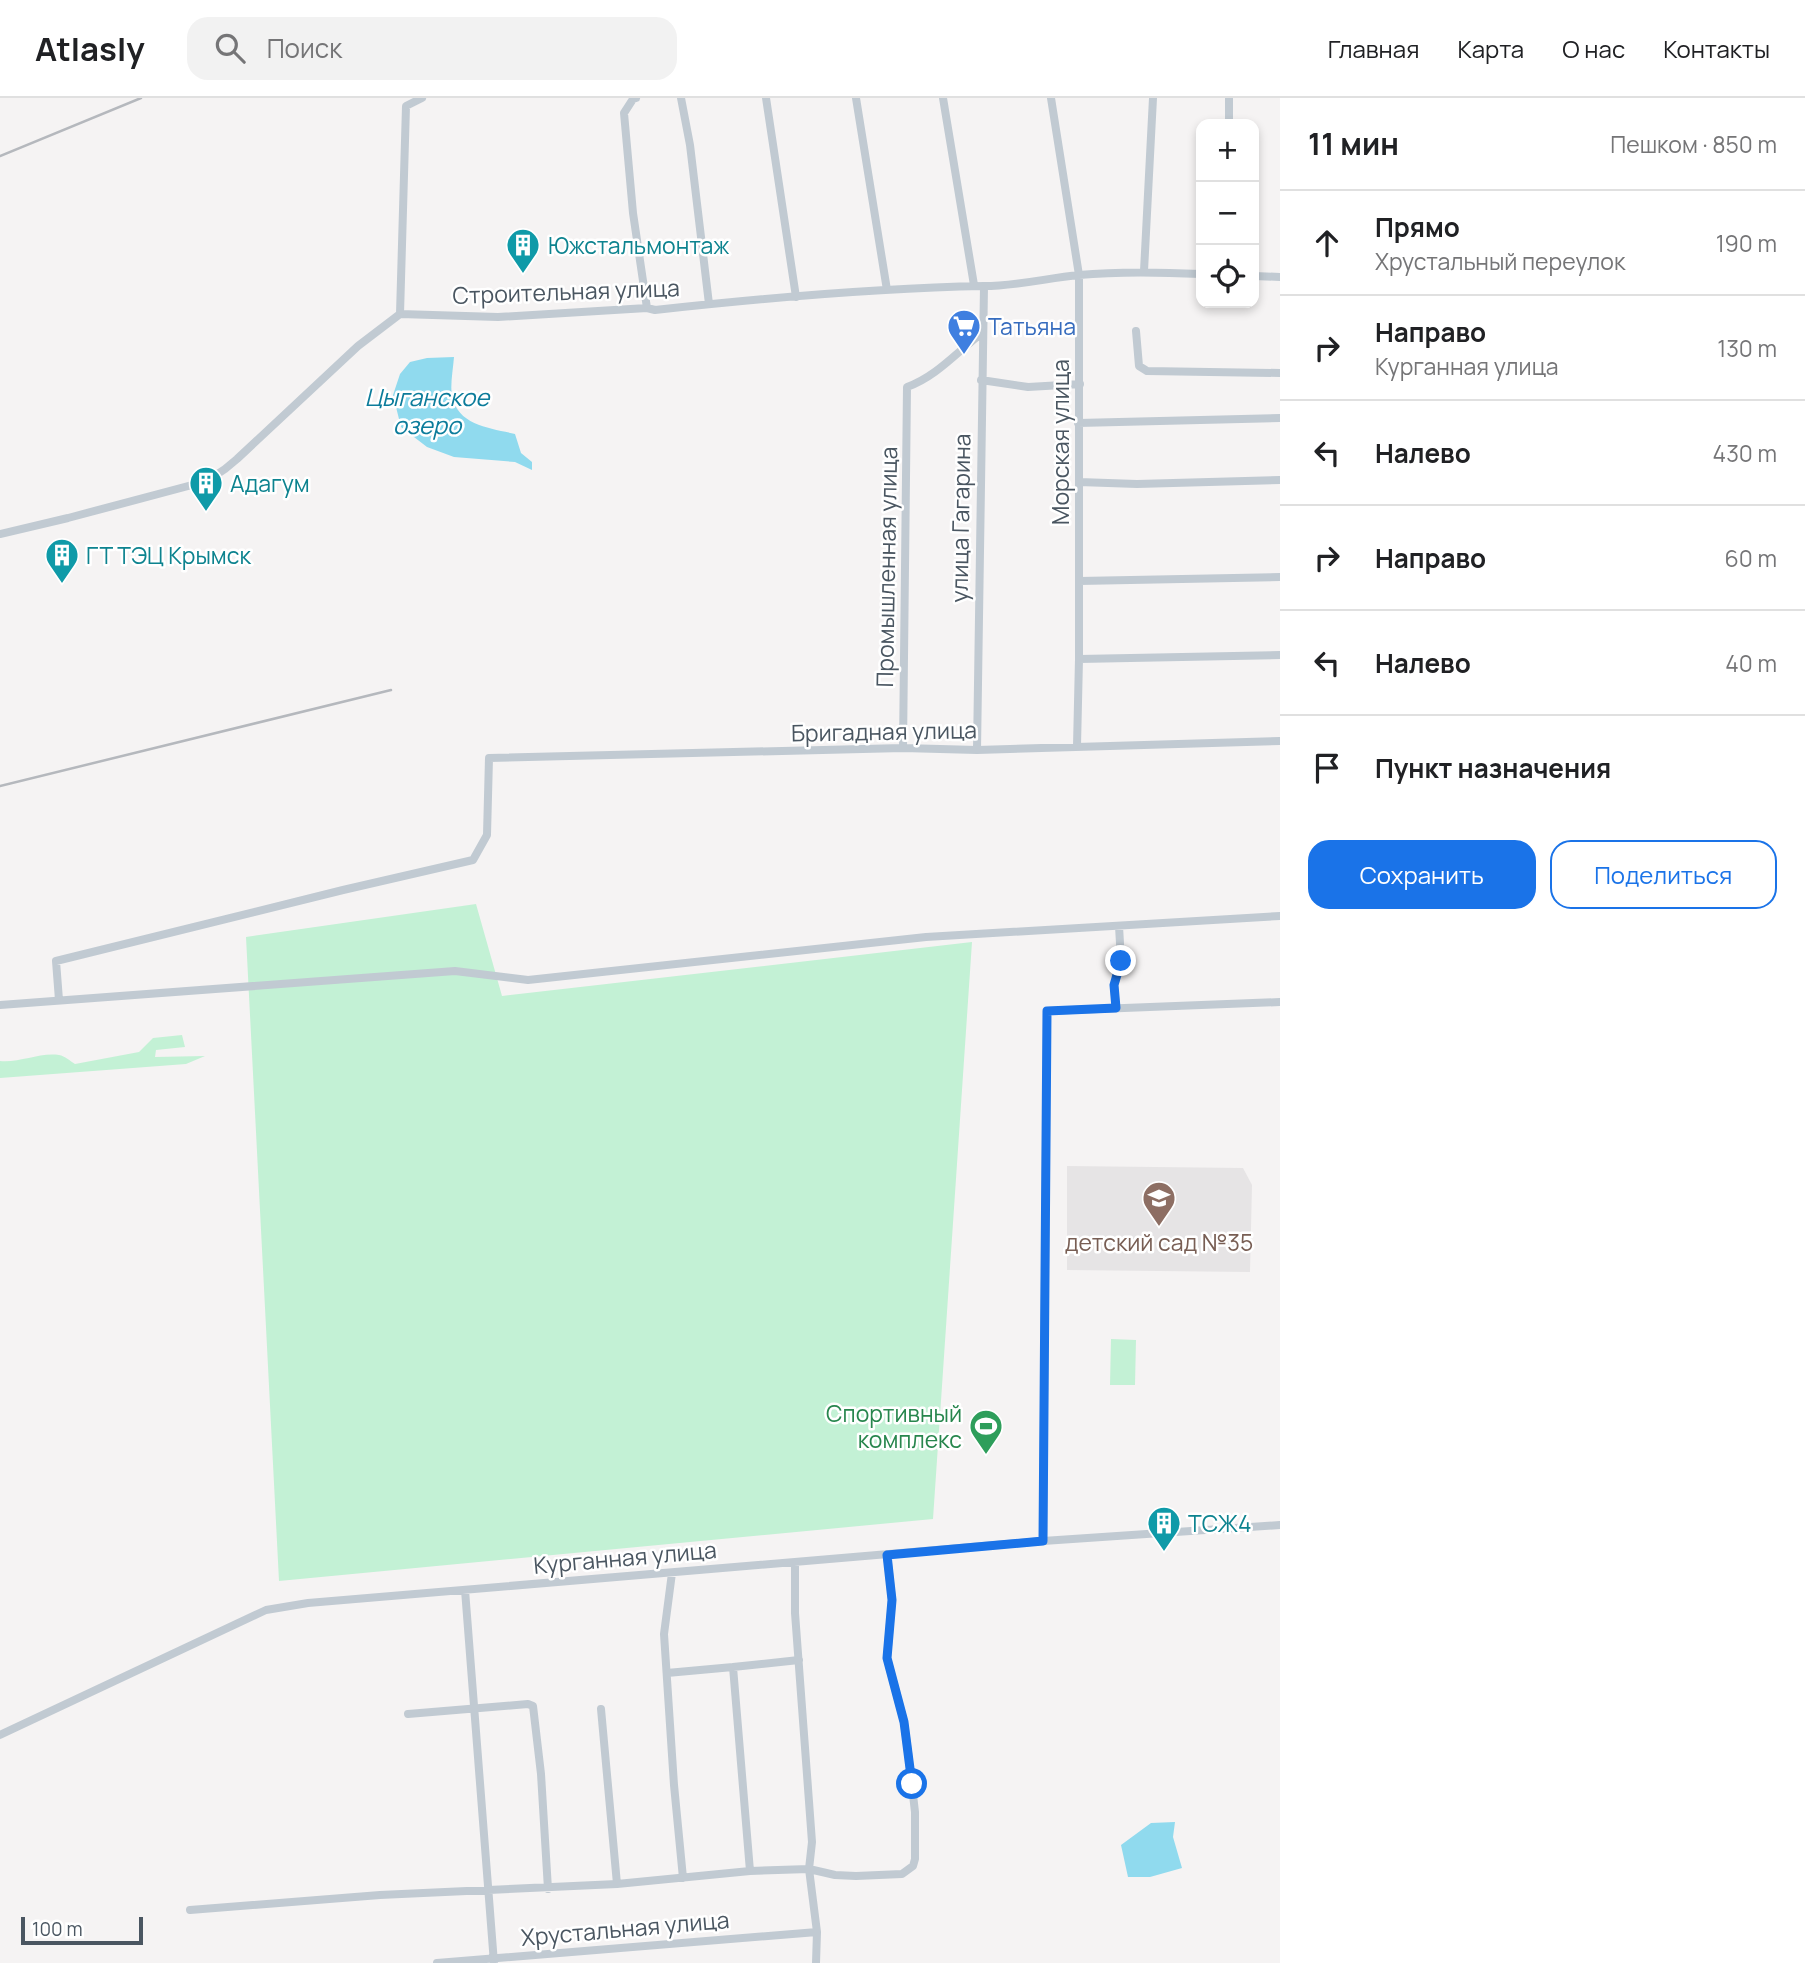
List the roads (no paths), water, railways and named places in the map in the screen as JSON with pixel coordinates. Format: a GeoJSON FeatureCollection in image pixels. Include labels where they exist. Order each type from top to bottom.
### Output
{"type":"FeatureCollection","features":[{"type":"Feature","properties":{"kind":"street"},"geometry":{"type":"LineString","coordinates":[[0,534],[206,481],[225,470],[358,346],[400,314],[406,106],[422,98]]}},
{"type":"Feature","properties":{"kind":"street"},"geometry":{"type":"LineString","coordinates":[[636,98],[624,113],[633,214],[647,308]]}},
{"type":"Feature","properties":{"kind":"street"},"geometry":{"type":"LineString","coordinates":[[681,98],[690,145],[709,304]]}},
{"type":"Feature","properties":{"kind":"street"},"geometry":{"type":"LineString","coordinates":[[766,98],[796,297]]}},
{"type":"Feature","properties":{"kind":"street"},"geometry":{"type":"LineString","coordinates":[[856,98],[887,290]]}},
{"type":"Feature","properties":{"kind":"street"},"geometry":{"type":"LineString","coordinates":[[943,98],[974,285]]}},
{"type":"Feature","properties":{"kind":"street","name":"Морская улица"},"geometry":{"type":"LineString","coordinates":[[1051,98],[1079,275],[1077,746]]}},
{"type":"Feature","properties":{"kind":"street"},"geometry":{"type":"LineString","coordinates":[[1144,271],[1153,98]]}},
{"type":"Feature","properties":{"kind":"street"},"geometry":{"type":"LineString","coordinates":[[1229,98],[1229,119]]}},
{"type":"Feature","properties":{"kind":"street","name":"Строительная улица"},"geometry":{"type":"LineString","coordinates":[[400,314],[498,317],[647,308],[655,310],[887,290],[984,286],[1079,275],[1144,271],[1196,274]]}},
{"type":"Feature","properties":{"kind":"street"},"geometry":{"type":"LineString","coordinates":[[1259,276],[1280,277]]}},
{"type":"Feature","properties":{"kind":"street","name":"улица Гагарина"},"geometry":{"type":"LineString","coordinates":[[977,750],[984,286]]}},
{"type":"Feature","properties":{"kind":"street"},"geometry":{"type":"LineString","coordinates":[[1136,331],[1139,366],[1147,371],[1280,373]]}},
{"type":"Feature","properties":{"kind":"street","name":"Промышленная улица"},"geometry":{"type":"LineString","coordinates":[[903,748],[907,387],[932,375],[982,333]]}},
{"type":"Feature","properties":{"kind":"street"},"geometry":{"type":"LineString","coordinates":[[981,380],[1028,387],[1080,384]]}},
{"type":"Feature","properties":{"kind":"street"},"geometry":{"type":"LineString","coordinates":[[1078,423],[1280,418]]}},
{"type":"Feature","properties":{"kind":"street"},"geometry":{"type":"LineString","coordinates":[[1079,482],[1138,484],[1280,480]]}},
{"type":"Feature","properties":{"kind":"street"},"geometry":{"type":"LineString","coordinates":[[1079,581],[1280,577]]}},
{"type":"Feature","properties":{"kind":"street"},"geometry":{"type":"LineString","coordinates":[[1079,659],[1280,655]]}},
{"type":"Feature","properties":{"kind":"street","name":"Бригадная улица"},"geometry":{"type":"LineString","coordinates":[[59,1000],[57,961],[473,860],[487,835],[489,758],[903,748],[977,750],[1280,741]]}},
{"type":"Feature","properties":{"kind":"street"},"geometry":{"type":"LineString","coordinates":[[0,1005],[455,971],[528,979],[926,937],[1280,916]]}},
{"type":"Feature","properties":{"kind":"street"},"geometry":{"type":"LineString","coordinates":[[1116,1008],[1114,985],[1121,961],[1119,926]]}},
{"type":"Feature","properties":{"kind":"street"},"geometry":{"type":"LineString","coordinates":[[1043,1541],[1047,1011],[1280,1002]]}},
{"type":"Feature","properties":{"kind":"street","name":"Курганная улица"},"geometry":{"type":"LineString","coordinates":[[0,1735],[266,1610],[308,1603],[1043,1541],[1280,1525]]}},
{"type":"Feature","properties":{"kind":"street"},"geometry":{"type":"LineString","coordinates":[[190,1910],[366,1896],[548,1889],[750,1871],[810,1869],[856,1877],[902,1874],[914,1866],[915,1812],[904,1722],[887,1658],[892,1600],[887,1555]]}},
{"type":"Feature","properties":{"kind":"street"},"geometry":{"type":"LineString","coordinates":[[795,1562],[795,1613],[812,1842],[810,1869],[817,1932],[816,1963]]}},
{"type":"Feature","properties":{"kind":"street"},"geometry":{"type":"LineString","coordinates":[[672,1573],[664,1634],[683,1878]]}},
{"type":"Feature","properties":{"kind":"street"},"geometry":{"type":"LineString","coordinates":[[465,1590],[494,1961]]}},
{"type":"Feature","properties":{"kind":"street"},"geometry":{"type":"LineString","coordinates":[[667,1673],[800,1660]]}},
{"type":"Feature","properties":{"kind":"street"},"geometry":{"type":"LineString","coordinates":[[733,1667],[750,1871]]}},
{"type":"Feature","properties":{"kind":"street"},"geometry":{"type":"LineString","coordinates":[[408,1714],[474,1707],[533,1706],[541,1774],[548,1889]]}},
{"type":"Feature","properties":{"kind":"street"},"geometry":{"type":"LineString","coordinates":[[601,1709],[617,1884]]}},
{"type":"Feature","properties":{"kind":"street","name":"Хрустальная улица"},"geometry":{"type":"LineString","coordinates":[[437,1963],[494,1961],[817,1932]]}},
{"type":"Feature","properties":{"kind":"water","name":"Цыганское озеро"},"geometry":{"type":"Polygon","coordinates":[[[454,357],[451,387],[455,406],[468,420],[515,434],[521,453],[532,462],[532,470],[515,462],[454,457],[427,447],[401,427],[393,395],[400,374],[410,362],[454,357]]]}},
{"type":"Feature","properties":{"kind":"water"},"geometry":{"type":"Polygon","coordinates":[[[1175,1822],[1173,1837],[1182,1868],[1150,1877],[1128,1877],[1121,1845],[1151,1823],[1175,1822]]]}},
{"type":"Feature","properties":{"kind":"railway"},"geometry":{"type":"LineString","coordinates":[[0,156],[141,98]]}},
{"type":"Feature","properties":{"kind":"railway"},"geometry":{"type":"LineString","coordinates":[[0,786],[391,690]]}},
{"type":"Feature","properties":{"kind":"place","name":"Южстальмонтаж"},"geometry":{"type":"Point","coordinates":[523,275]}},
{"type":"Feature","properties":{"kind":"place","name":"Татьяна"},"geometry":{"type":"Point","coordinates":[964,356]}},
{"type":"Feature","properties":{"kind":"place","name":"Адагум"},"geometry":{"type":"Point","coordinates":[206,513]}},
{"type":"Feature","properties":{"kind":"place","name":"ГТ ТЭЦ Крымск"},"geometry":{"type":"Point","coordinates":[62,585]}},
{"type":"Feature","properties":{"kind":"place","name":"детский сад №35"},"geometry":{"type":"Point","coordinates":[1159,1228]}},
{"type":"Feature","properties":{"kind":"place","name":"Спортивный комплекс"},"geometry":{"type":"Point","coordinates":[986,1456]}},
{"type":"Feature","properties":{"kind":"place","name":"ТСЖ4"},"geometry":{"type":"Point","coordinates":[1164,1553]}}]}
